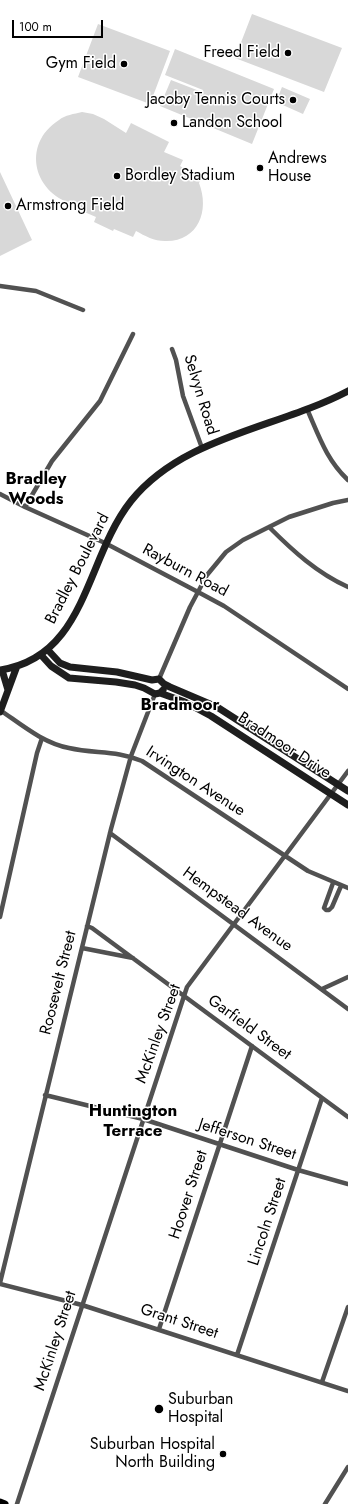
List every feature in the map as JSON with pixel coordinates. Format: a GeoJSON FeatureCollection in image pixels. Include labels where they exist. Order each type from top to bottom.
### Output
{"type":"FeatureCollection","features":[{"type":"Feature","properties":{"kind":"main road"},"geometry":{"type":"LineString","coordinates":[[0,1502],[5,1504]]}},
{"type":"Feature","properties":{"kind":"street"},"geometry":{"type":"LineString","coordinates":[[0,286],[36,291],[83,310]]}},
{"type":"Feature","properties":{"kind":"street"},"geometry":{"type":"LineString","coordinates":[[25,507],[52,461],[100,401],[133,334]]}},
{"type":"Feature","properties":{"kind":"street","name":"Selvyn Road"},"geometry":{"type":"LineString","coordinates":[[172,349],[176,360],[183,396],[202,448]]}},
{"type":"Feature","properties":{"kind":"street","name":"Bradley Boulevard"},"geometry":{"type":"LineString","coordinates":[[1,670],[17,666],[41,655],[48,650],[62,635],[73,619],[105,543],[123,512],[141,490],[172,464],[202,448],[307,409],[348,391]]}},
{"type":"Feature","properties":{"kind":"street"},"geometry":{"type":"LineString","coordinates":[[307,409],[330,459],[348,480]]}},
{"type":"Feature","properties":{"kind":"street","name":"Rayburn Road"},"geometry":{"type":"LineString","coordinates":[[0,494],[25,507],[105,543],[224,606],[348,689]]}},
{"type":"Feature","properties":{"kind":"street"},"geometry":{"type":"LineString","coordinates":[[158,681],[164,689],[155,693],[149,686],[158,681],[207,574],[226,552],[244,540],[289,518],[307,511],[348,500]]}},
{"type":"Feature","properties":{"kind":"street"},"geometry":{"type":"LineString","coordinates":[[269,527],[316,570],[348,587]]}},
{"type":"Feature","properties":{"kind":"street","name":"Bradmoor Drive"},"geometry":{"type":"LineString","coordinates":[[48,650],[60,663],[70,667],[117,672],[158,681],[217,707],[348,791]]}},
{"type":"Feature","properties":{"kind":"street","name":"Bradmoor Drive"},"geometry":{"type":"LineString","coordinates":[[41,655],[51,666],[69,678],[116,682],[144,688],[185,702],[211,716],[348,805]]}},
{"type":"Feature","properties":{"kind":"street"},"geometry":{"type":"LineString","coordinates":[[0,711],[17,666]]}},
{"type":"Feature","properties":{"kind":"street"},"geometry":{"type":"LineString","coordinates":[[1,670],[8,690]]}},
{"type":"Feature","properties":{"kind":"street","name":"Roosevelt Street"},"geometry":{"type":"LineString","coordinates":[[0,1283],[110,833],[131,756],[155,693]]}},
{"type":"Feature","properties":{"kind":"street","name":"Irvington Avenue"},"geometry":{"type":"LineString","coordinates":[[0,711],[42,738],[56,745],[93,752],[118,753],[131,756],[142,761],[308,871],[348,888]]}},
{"type":"Feature","properties":{"kind":"street"},"geometry":{"type":"LineString","coordinates":[[0,917],[37,752],[42,738]]}},
{"type":"Feature","properties":{"kind":"street","name":"McKinley Street"},"geometry":{"type":"LineString","coordinates":[[17,1504],[142,1119],[187,987],[348,771]]}},
{"type":"Feature","properties":{"kind":"street","name":"Hempstead Avenue"},"geometry":{"type":"LineString","coordinates":[[110,833],[348,1009]]}},
{"type":"Feature","properties":{"kind":"street"},"geometry":{"type":"LineString","coordinates":[[334,883],[324,908],[326,910],[329,910],[332,907],[341,886]]}},
{"type":"Feature","properties":{"kind":"street","name":"Garfield Street"},"geometry":{"type":"LineString","coordinates":[[87,926],[92,928],[348,1117]]}},
{"type":"Feature","properties":{"kind":"street","name":"Garfield Street"},"geometry":{"type":"LineString","coordinates":[[82,948],[134,959]]}},
{"type":"Feature","properties":{"kind":"street"},"geometry":{"type":"LineString","coordinates":[[322,990],[348,977]]}},
{"type":"Feature","properties":{"kind":"street","name":"Hoover Street"},"geometry":{"type":"LineString","coordinates":[[158,1329],[252,1046]]}},
{"type":"Feature","properties":{"kind":"street","name":"Jefferson Street"},"geometry":{"type":"LineString","coordinates":[[45,1095],[142,1119],[298,1170],[348,1184]]}},
{"type":"Feature","properties":{"kind":"street","name":"Lincoln Street"},"geometry":{"type":"LineString","coordinates":[[237,1355],[322,1098]]}},
{"type":"Feature","properties":{"kind":"street","name":"Grant Street"},"geometry":{"type":"LineString","coordinates":[[0,1283],[82,1305],[348,1391]]}},
{"type":"Feature","properties":{"kind":"street"},"geometry":{"type":"LineString","coordinates":[[322,1382],[348,1307]]}},
{"type":"Feature","properties":{"kind":"street"},"geometry":{"type":"LineString","coordinates":[[325,1504],[348,1467]]}},
{"type":"Feature","properties":{"kind":"shaded area","name":"Freed Field"},"geometry":{"type":"Polygon","coordinates":[[[252,14],[342,48],[324,92],[235,58],[252,14]]]}},
{"type":"Feature","properties":{"kind":"shaded area","name":"Gym Field"},"geometry":{"type":"Polygon","coordinates":[[[98,24],[170,51],[150,104],[78,77],[98,24]]]}},
{"type":"Feature","properties":{"kind":"shaded area","name":"Jacoby Tennis Courts"},"geometry":{"type":"Polygon","coordinates":[[[175,49],[274,89],[252,144],[160,106],[171,80],[202,92],[203,90],[165,75],[175,49]]]}},
{"type":"Feature","properties":{"kind":"shaded area","name":"Jacoby Tennis Courts"},"geometry":{"type":"Polygon","coordinates":[[[282,87],[310,99],[303,114],[276,102],[282,87]]]}},
{"type":"Feature","properties":{"kind":"shaded area","name":"Bordley Stadium"},"geometry":{"type":"Polygon","coordinates":[[[82,112],[93,114],[104,119],[126,133],[131,123],[169,142],[164,152],[183,160],[180,166],[201,179],[199,183],[203,204],[202,214],[193,230],[186,236],[176,240],[157,240],[136,231],[133,237],[114,229],[113,231],[94,222],[96,217],[75,208],[77,205],[62,200],[51,191],[42,181],[37,168],[36,156],[39,143],[47,130],[61,118],[82,112]]]}},
{"type":"Feature","properties":{"kind":"shaded area","name":"Armstrong Field"},"geometry":{"type":"Polygon","coordinates":[[[0,172],[32,240],[0,256],[0,172]]]}},
{"type":"Feature","properties":{"kind":"place","name":"Freed Field"},"geometry":{"type":"Point","coordinates":[288,53]}},
{"type":"Feature","properties":{"kind":"place","name":"Gym Field"},"geometry":{"type":"Point","coordinates":[124,64]}},
{"type":"Feature","properties":{"kind":"place","name":"Jacoby Tennis Courts"},"geometry":{"type":"Point","coordinates":[293,100]}},
{"type":"Feature","properties":{"kind":"place","name":"Landon School"},"geometry":{"type":"Point","coordinates":[174,123]}},
{"type":"Feature","properties":{"kind":"place","name":"Andrews House"},"geometry":{"type":"Point","coordinates":[260,168]}},
{"type":"Feature","properties":{"kind":"place","name":"Bordley Stadium"},"geometry":{"type":"Point","coordinates":[117,176]}},
{"type":"Feature","properties":{"kind":"place","name":"Armstrong Field"},"geometry":{"type":"Point","coordinates":[8,206]}},
{"type":"Feature","properties":{"kind":"place","name":"Suburban Hospital"},"geometry":{"type":"Point","coordinates":[159,1409]}},
{"type":"Feature","properties":{"kind":"place","name":"Suburban Hospital North Building"},"geometry":{"type":"Point","coordinates":[223,1454]}},
{"type":"Feature","properties":{"kind":"district","name":"Bradley Woods"},"geometry":{"type":"Point","coordinates":[36,490]}},
{"type":"Feature","properties":{"kind":"district","name":"Bradmoor"},"geometry":{"type":"Point","coordinates":[180,706]}},
{"type":"Feature","properties":{"kind":"district","name":"Huntington Terrace"},"geometry":{"type":"Point","coordinates":[133,1122]}}]}
